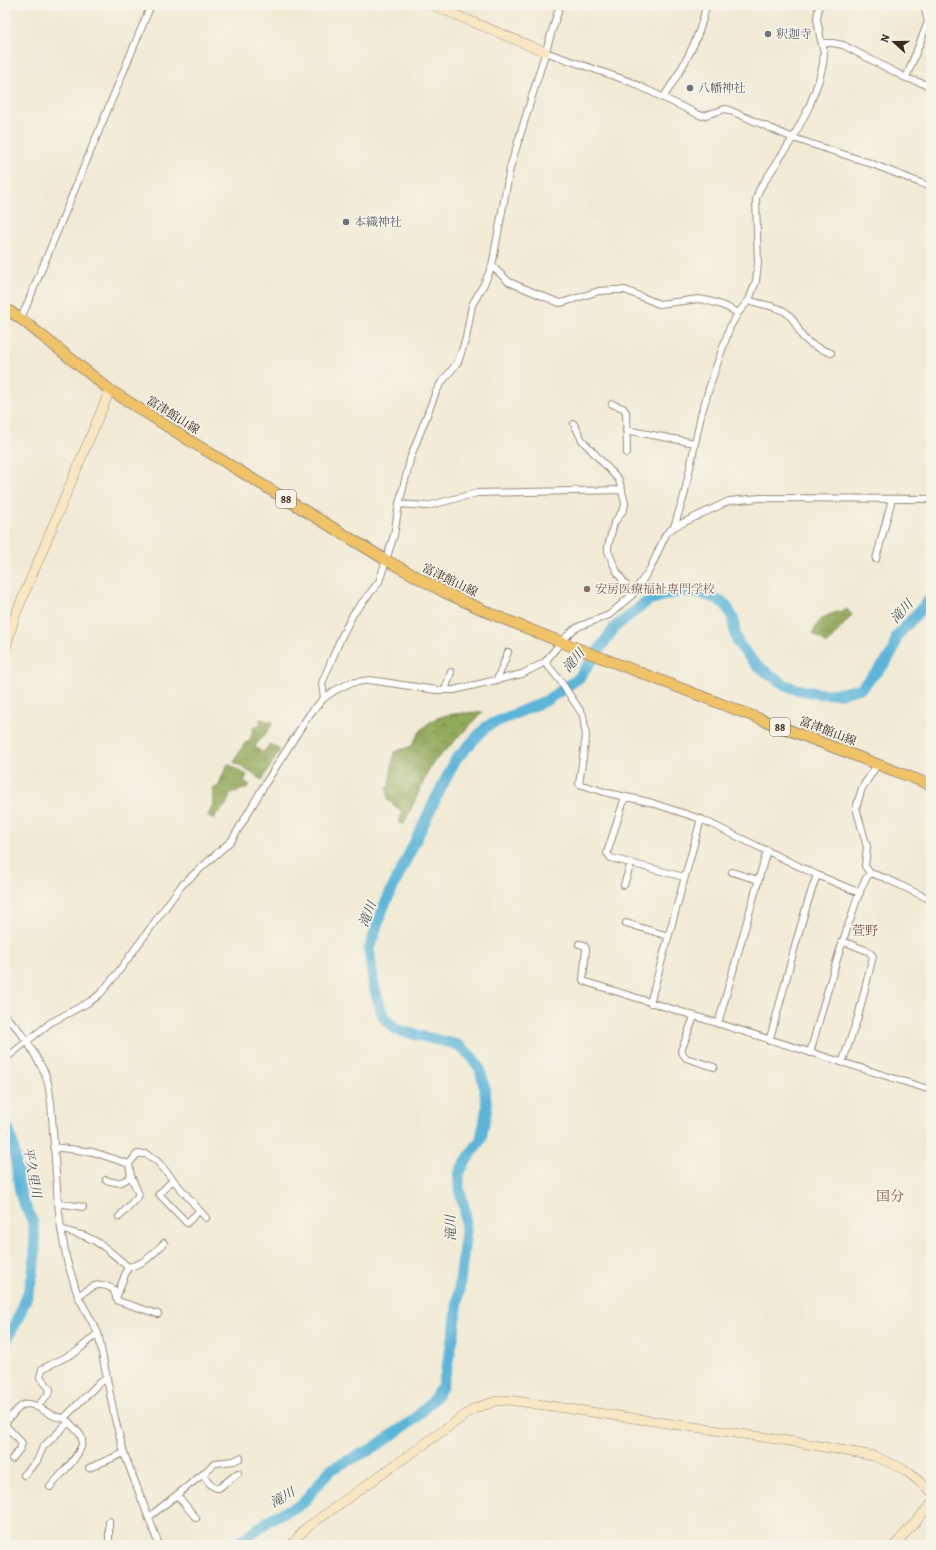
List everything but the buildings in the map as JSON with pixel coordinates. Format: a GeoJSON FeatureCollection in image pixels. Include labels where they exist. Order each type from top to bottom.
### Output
{"type":"FeatureCollection","features":[{"type":"Feature","properties":{"kind":"main road","name":"富津館山線"},"geometry":{"type":"LineString","coordinates":[[5,308],[110,390],[187,439],[386,560],[444,592],[494,615],[561,642],[931,786]]}},
{"type":"Feature","properties":{"kind":"street"},"geometry":{"type":"LineString","coordinates":[[21,319],[151,5]]}},
{"type":"Feature","properties":{"kind":"street"},"geometry":{"type":"LineString","coordinates":[[432,5],[545,52],[631,82],[703,116],[726,109],[793,138],[867,162],[931,187]]}},
{"type":"Feature","properties":{"kind":"street"},"geometry":{"type":"LineString","coordinates":[[324,698],[322,683],[340,640],[353,614],[379,582],[394,535],[399,504],[411,456],[436,392],[441,383],[458,362],[466,338],[472,305],[492,266],[510,168],[560,5]]}},
{"type":"Feature","properties":{"kind":"street"},"geometry":{"type":"LineString","coordinates":[[663,98],[688,59],[696,40],[706,5]]}},
{"type":"Feature","properties":{"kind":"street"},"geometry":{"type":"LineString","coordinates":[[674,527],[684,496],[695,443],[713,376],[730,327],[738,313],[749,300],[756,281],[758,264],[756,199],[758,190],[793,138],[809,107],[819,80],[824,52],[817,20],[819,5]]}},
{"type":"Feature","properties":{"kind":"street"},"geometry":{"type":"LineString","coordinates":[[906,78],[928,22],[924,5]]}},
{"type":"Feature","properties":{"kind":"street"},"geometry":{"type":"LineString","coordinates":[[822,43],[843,45],[906,78],[931,86]]}},
{"type":"Feature","properties":{"kind":"street"},"geometry":{"type":"LineString","coordinates":[[492,266],[509,282],[561,303],[599,291],[625,290],[659,304],[699,299],[726,306],[738,313]]}},
{"type":"Feature","properties":{"kind":"street"},"geometry":{"type":"LineString","coordinates":[[749,300],[776,306],[790,316],[803,337],[808,342],[831,353]]}},
{"type":"Feature","properties":{"kind":"street"},"geometry":{"type":"LineString","coordinates":[[5,650],[7,635],[110,390]]}},
{"type":"Feature","properties":{"kind":"street"},"geometry":{"type":"LineString","coordinates":[[612,404],[624,408],[626,412],[626,452]]}},
{"type":"Feature","properties":{"kind":"street"},"geometry":{"type":"LineString","coordinates":[[574,424],[582,440],[619,480],[625,503],[624,509],[614,522],[608,552],[616,570],[632,595]]}},
{"type":"Feature","properties":{"kind":"street"},"geometry":{"type":"LineString","coordinates":[[626,430],[695,443]]}},
{"type":"Feature","properties":{"kind":"street"},"geometry":{"type":"LineString","coordinates":[[399,504],[427,506],[477,493],[622,490]]}},
{"type":"Feature","properties":{"kind":"street"},"geometry":{"type":"LineString","coordinates":[[5,1059],[50,1023],[91,1001],[100,994],[116,975],[181,886],[232,840],[308,715],[324,698],[342,686],[360,680],[380,681],[445,690],[462,688],[522,674],[546,662],[561,642],[573,630],[609,615],[632,595],[650,569],[666,534],[674,527],[729,502],[742,499],[787,498],[931,499]]}},
{"type":"Feature","properties":{"kind":"street"},"geometry":{"type":"LineString","coordinates":[[876,559],[892,499]]}},
{"type":"Feature","properties":{"kind":"street"},"geometry":{"type":"LineString","coordinates":[[497,680],[508,652]]}},
{"type":"Feature","properties":{"kind":"street"},"geometry":{"type":"LineString","coordinates":[[546,662],[584,715],[586,736],[579,784],[649,802],[701,819],[817,875],[860,893]]}},
{"type":"Feature","properties":{"kind":"street"},"geometry":{"type":"LineString","coordinates":[[445,690],[451,672]]}},
{"type":"Feature","properties":{"kind":"street"},"geometry":{"type":"LineString","coordinates":[[877,765],[862,788],[856,808],[867,847],[865,866],[870,873],[885,878],[931,900]]}},
{"type":"Feature","properties":{"kind":"street"},"geometry":{"type":"LineString","coordinates":[[625,797],[607,853],[611,858],[684,877]]}},
{"type":"Feature","properties":{"kind":"street"},"geometry":{"type":"LineString","coordinates":[[650,1003],[701,819]]}},
{"type":"Feature","properties":{"kind":"street"},"geometry":{"type":"LineString","coordinates":[[718,1024],[767,850]]}},
{"type":"Feature","properties":{"kind":"street"},"geometry":{"type":"LineString","coordinates":[[624,885],[631,863]]}},
{"type":"Feature","properties":{"kind":"street"},"geometry":{"type":"LineString","coordinates":[[732,872],[758,880]]}},
{"type":"Feature","properties":{"kind":"street"},"geometry":{"type":"LineString","coordinates":[[810,1053],[842,941],[860,893],[870,873]]}},
{"type":"Feature","properties":{"kind":"street"},"geometry":{"type":"LineString","coordinates":[[769,1040],[805,908],[817,875]]}},
{"type":"Feature","properties":{"kind":"street"},"geometry":{"type":"LineString","coordinates":[[626,923],[668,936]]}},
{"type":"Feature","properties":{"kind":"street"},"geometry":{"type":"LineString","coordinates":[[842,941],[868,951],[872,956],[858,1017],[842,1063]]}},
{"type":"Feature","properties":{"kind":"street"},"geometry":{"type":"LineString","coordinates":[[579,944],[584,945],[586,949],[583,980],[694,1017],[931,1090]]}},
{"type":"Feature","properties":{"kind":"street"},"geometry":{"type":"LineString","coordinates":[[5,1016],[18,1028],[45,1073],[50,1092],[60,1229],[71,1275],[78,1296],[98,1333],[124,1453],[159,1545]]}},
{"type":"Feature","properties":{"kind":"street"},"geometry":{"type":"LineString","coordinates":[[694,1017],[682,1051],[686,1058],[714,1067]]}},
{"type":"Feature","properties":{"kind":"street"},"geometry":{"type":"LineString","coordinates":[[53,1147],[94,1152],[129,1164]]}},
{"type":"Feature","properties":{"kind":"street"},"geometry":{"type":"LineString","coordinates":[[119,1217],[139,1195],[131,1176],[129,1164],[137,1154],[146,1154],[157,1161],[206,1218]]}},
{"type":"Feature","properties":{"kind":"street"},"geometry":{"type":"LineString","coordinates":[[106,1180],[116,1183],[124,1182],[131,1176]]}},
{"type":"Feature","properties":{"kind":"street"},"geometry":{"type":"LineString","coordinates":[[173,1180],[159,1194],[187,1223],[200,1210]]}},
{"type":"Feature","properties":{"kind":"street"},"geometry":{"type":"LineString","coordinates":[[58,1203],[83,1207]]}},
{"type":"Feature","properties":{"kind":"street"},"geometry":{"type":"LineString","coordinates":[[60,1229],[85,1237],[95,1242],[108,1250],[128,1267],[138,1266],[164,1243]]}},
{"type":"Feature","properties":{"kind":"street"},"geometry":{"type":"LineString","coordinates":[[116,1298],[128,1267]]}},
{"type":"Feature","properties":{"kind":"street"},"geometry":{"type":"LineString","coordinates":[[78,1296],[96,1284],[101,1284],[113,1289],[118,1301],[158,1314]]}},
{"type":"Feature","properties":{"kind":"street"},"geometry":{"type":"LineString","coordinates":[[37,1407],[50,1392],[50,1389],[40,1377],[42,1369],[76,1352],[98,1333]]}},
{"type":"Feature","properties":{"kind":"street"},"geometry":{"type":"LineString","coordinates":[[24,1475],[37,1461],[43,1447],[98,1384],[107,1378]]}},
{"type":"Feature","properties":{"kind":"street"},"geometry":{"type":"LineString","coordinates":[[291,1545],[306,1528],[449,1425],[474,1408],[497,1400],[509,1400],[796,1442],[866,1455],[892,1463],[904,1469],[931,1491]]}},
{"type":"Feature","properties":{"kind":"street"},"geometry":{"type":"LineString","coordinates":[[12,1459],[20,1449],[22,1443],[5,1424],[26,1404],[31,1404],[52,1416],[67,1420],[80,1433],[83,1446],[50,1487]]}},
{"type":"Feature","properties":{"kind":"street"},"geometry":{"type":"LineString","coordinates":[[89,1468],[124,1453]]}},
{"type":"Feature","properties":{"kind":"street"},"geometry":{"type":"LineString","coordinates":[[149,1517],[178,1495],[215,1463],[234,1461],[240,1458]]}},
{"type":"Feature","properties":{"kind":"street"},"geometry":{"type":"LineString","coordinates":[[203,1474],[216,1488],[238,1473]]}},
{"type":"Feature","properties":{"kind":"street"},"geometry":{"type":"LineString","coordinates":[[178,1495],[196,1518]]}},
{"type":"Feature","properties":{"kind":"street"},"geometry":{"type":"LineString","coordinates":[[895,1545],[931,1504]]}},
{"type":"Feature","properties":{"kind":"street"},"geometry":{"type":"LineString","coordinates":[[109,1521],[109,1545]]}},
{"type":"Feature","properties":{"kind":"green space"},"geometry":{"type":"Polygon","coordinates":[[[847,609],[852,615],[827,644],[813,633],[819,622],[826,616],[847,609]]]}},
{"type":"Feature","properties":{"kind":"green space"},"geometry":{"type":"Polygon","coordinates":[[[483,712],[431,765],[404,824],[399,823],[402,812],[388,800],[387,788],[389,787],[394,752],[412,746],[418,735],[425,727],[440,717],[460,713],[483,712]]]}},
{"type":"Feature","properties":{"kind":"green space"},"geometry":{"type":"Polygon","coordinates":[[[260,719],[273,722],[255,747],[263,753],[270,744],[280,750],[262,780],[234,762],[244,744],[250,740],[254,726],[261,725],[260,719]]]}},
{"type":"Feature","properties":{"kind":"green space"},"geometry":{"type":"Polygon","coordinates":[[[228,764],[247,775],[244,782],[250,785],[247,788],[231,793],[226,805],[213,819],[208,816],[214,801],[212,789],[219,786],[228,764]]]}},
{"type":"Feature","properties":{"kind":"waterway","name":"滝川"},"geometry":{"type":"LineString","coordinates":[[235,1545],[274,1517],[302,1504],[331,1469],[370,1450],[415,1419],[433,1400],[442,1387],[454,1333],[466,1231],[465,1210],[459,1188],[459,1174],[481,1139],[487,1107],[484,1086],[480,1069],[472,1057],[458,1045],[397,1030],[384,1018],[374,987],[369,949],[384,906],[456,759],[487,726],[547,700],[579,678],[615,627],[649,600],[681,591],[700,593],[717,599],[726,605],[733,618],[738,643],[755,664],[785,685],[796,689],[821,694],[842,693],[861,688],[885,663],[893,651],[897,636],[931,598]]}},
{"type":"Feature","properties":{"kind":"waterway","name":"平久里川"},"geometry":{"type":"LineString","coordinates":[[5,1122],[14,1149],[21,1196],[23,1203],[31,1217],[35,1240],[33,1271],[26,1299],[5,1342]]}},
{"type":"Feature","properties":{"kind":"place","name":"釈迦寺"},"geometry":{"type":"Point","coordinates":[768,34]}},
{"type":"Feature","properties":{"kind":"place","name":"八幡神社"},"geometry":{"type":"Point","coordinates":[690,88]}},
{"type":"Feature","properties":{"kind":"place","name":"本織神社"},"geometry":{"type":"Point","coordinates":[346,222]}},
{"type":"Feature","properties":{"kind":"place","name":"安房医療福祉専門学校"},"geometry":{"type":"Point","coordinates":[587,589]}},
{"type":"Feature","properties":{"kind":"district","name":"萱野"},"geometry":{"type":"Point","coordinates":[865,930]}},
{"type":"Feature","properties":{"kind":"district","name":"国分"},"geometry":{"type":"Point","coordinates":[890,1196]}}]}
